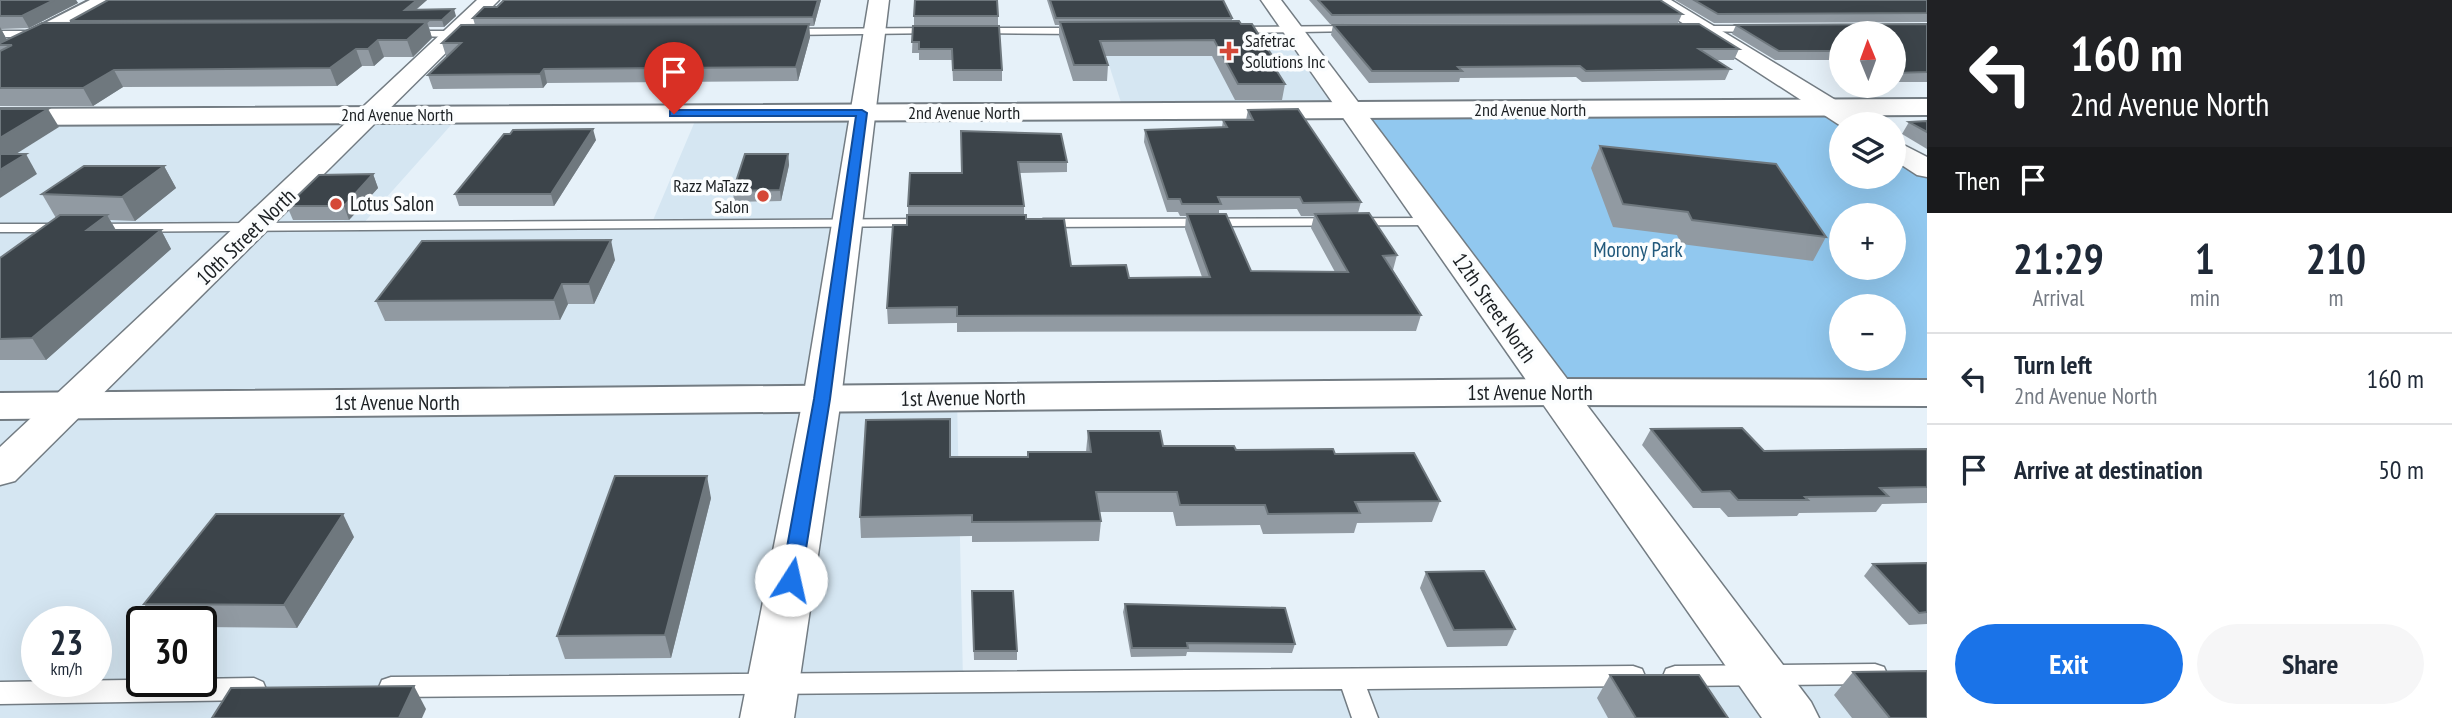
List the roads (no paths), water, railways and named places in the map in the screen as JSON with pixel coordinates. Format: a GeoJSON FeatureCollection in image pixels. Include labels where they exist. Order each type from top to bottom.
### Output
{"type":"FeatureCollection","features":[{"type":"Feature","properties":{"kind":"main road"},"geometry":{"type":"LineString","coordinates":[[0,55],[106,0]]}},
{"type":"Feature","properties":{"kind":"main road","name":"2nd Avenue North"},"geometry":{"type":"LineString","coordinates":[[0,117],[1927,107]]}},
{"type":"Feature","properties":{"kind":"main road","name":"1st Avenue North"},"geometry":{"type":"LineString","coordinates":[[0,406],[1553,392],[1927,393]]}},
{"type":"Feature","properties":{"kind":"street","name":"10th Street North"},"geometry":{"type":"LineString","coordinates":[[0,471],[372,115],[468,34],[489,0]]}},
{"type":"Feature","properties":{"kind":"street"},"geometry":{"type":"LineString","coordinates":[[1657,0],[1836,112]]}},
{"type":"Feature","properties":{"kind":"street","name":"12th Street North"},"geometry":{"type":"LineString","coordinates":[[1281,15],[1349,111],[1434,222],[1553,392],[1791,718]]}},
{"type":"Feature","properties":{"kind":"street"},"geometry":{"type":"LineString","coordinates":[[770,701],[822,399],[876,16]]}},
{"type":"Feature","properties":{"kind":"street"},"geometry":{"type":"LineString","coordinates":[[1906,156],[1927,169]]}},
{"type":"Feature","properties":{"kind":"lane"},"geometry":{"type":"LineString","coordinates":[[1224,30],[1281,15],[1360,29]]}},
{"type":"Feature","properties":{"kind":"lane"},"geometry":{"type":"LineString","coordinates":[[778,32],[876,16],[944,32]]}},
{"type":"Feature","properties":{"kind":"lane"},"geometry":{"type":"LineString","coordinates":[[1676,29],[1773,29]]}},
{"type":"Feature","properties":{"kind":"lane"},"geometry":{"type":"LineString","coordinates":[[972,31],[1098,30]]}},
{"type":"Feature","properties":{"kind":"lane"},"geometry":{"type":"LineString","coordinates":[[0,34],[69,34]]}},
{"type":"Feature","properties":{"kind":"lane"},"geometry":{"type":"LineString","coordinates":[[400,34],[468,34]]}},
{"type":"Feature","properties":{"kind":"lane"},"geometry":{"type":"LineString","coordinates":[[1028,223],[1434,222]]}},
{"type":"Feature","properties":{"kind":"lane"},"geometry":{"type":"LineString","coordinates":[[0,228],[944,223]]}},
{"type":"Feature","properties":{"kind":"lane"},"geometry":{"type":"LineString","coordinates":[[364,688],[770,701],[1351,678],[1899,674]]}},
{"type":"Feature","properties":{"kind":"lane"},"geometry":{"type":"LineString","coordinates":[[1351,678],[1366,718]]}},
{"type":"Feature","properties":{"kind":"lane"},"geometry":{"type":"LineString","coordinates":[[0,693],[281,689]]}},
{"type":"Feature","properties":{"kind":"place","name":"Safetrac Solutions Inc"},"geometry":{"type":"Point","coordinates":[1229,51]}},
{"type":"Feature","properties":{"kind":"place","name":"Razz MaTazz Salon"},"geometry":{"type":"Point","coordinates":[763,196]}},
{"type":"Feature","properties":{"kind":"place","name":"Lotus Salon"},"geometry":{"type":"Point","coordinates":[336,204]}},
{"type":"Feature","properties":{"kind":"park label","name":"Morony Park"},"geometry":{"type":"Point","coordinates":[1638,250]}}]}
